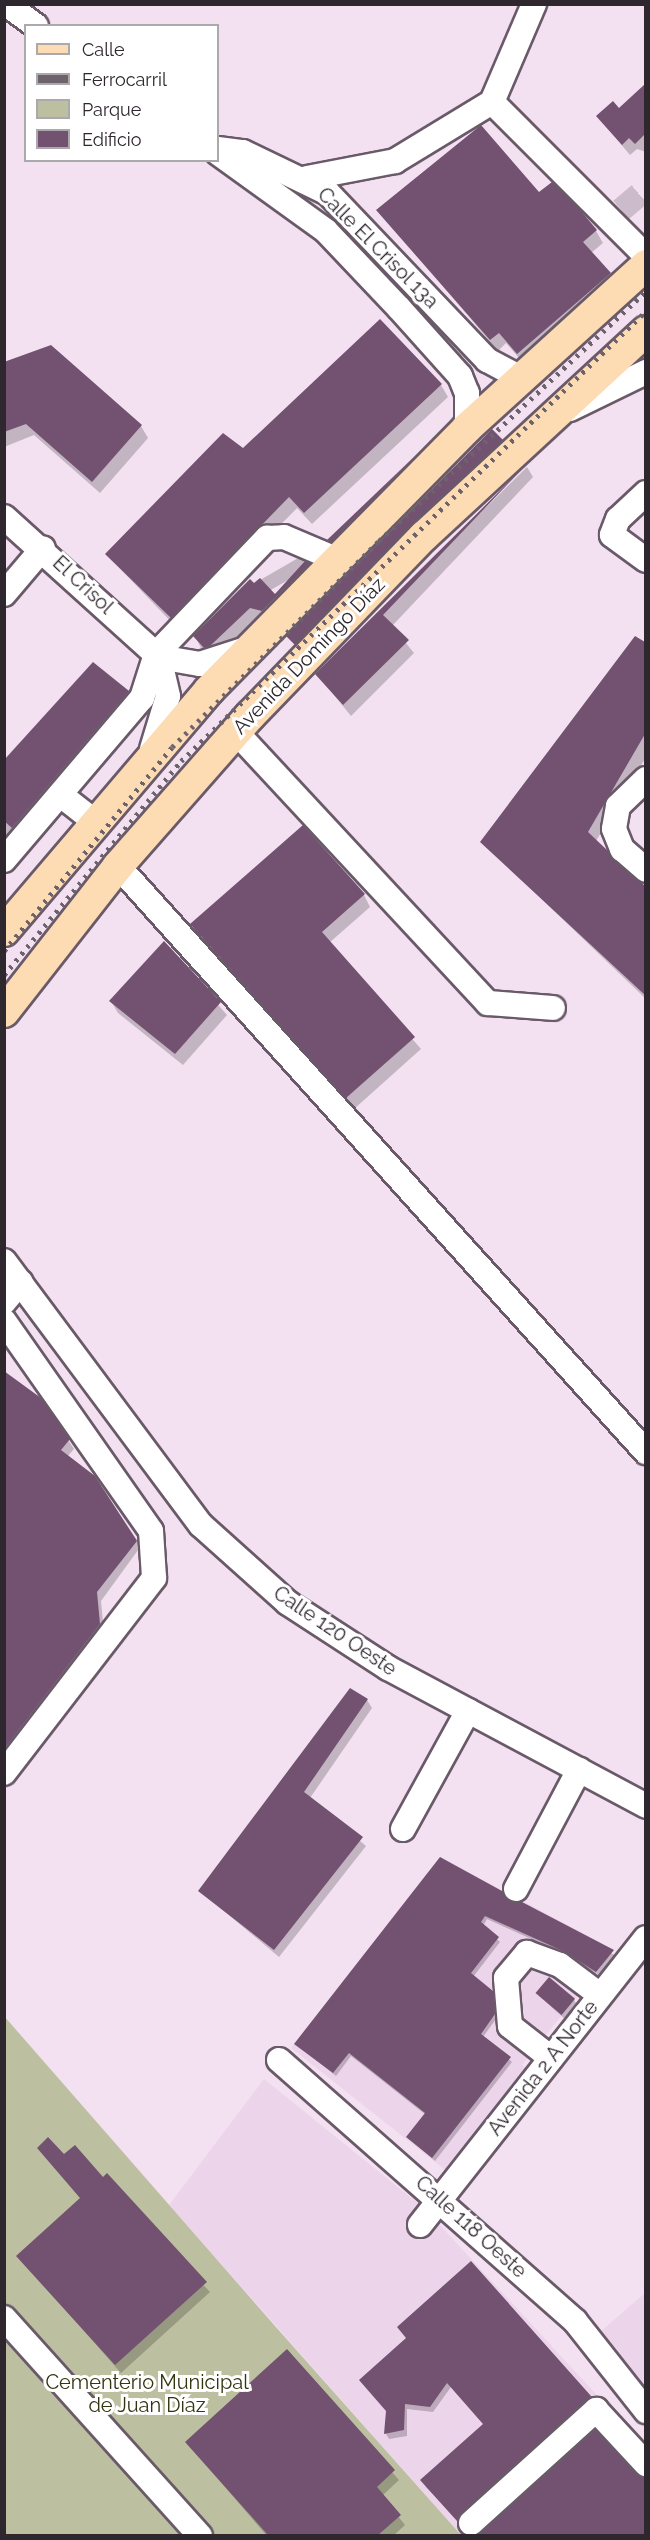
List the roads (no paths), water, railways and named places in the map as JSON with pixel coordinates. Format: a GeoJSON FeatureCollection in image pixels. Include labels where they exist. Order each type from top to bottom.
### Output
{"type":"FeatureCollection","features":[{"type":"Feature","properties":{"kind":"main road"},"geometry":{"type":"LineString","coordinates":[[4,931],[149,755],[258,641],[466,428],[645,265]]}},
{"type":"Feature","properties":{"kind":"main road","name":"Avenida Domingo Díaz"},"geometry":{"type":"LineString","coordinates":[[4,1012],[118,866],[236,732],[424,536],[645,331]]}},
{"type":"Feature","properties":{"kind":"street"},"geometry":{"type":"LineString","coordinates":[[6,4],[33,24]]}},
{"type":"Feature","properties":{"kind":"street"},"geometry":{"type":"LineString","coordinates":[[307,178],[395,161],[492,102],[534,4]]}},
{"type":"Feature","properties":{"kind":"street"},"geometry":{"type":"LineString","coordinates":[[492,102],[615,215],[645,256]]}},
{"type":"Feature","properties":{"kind":"street","name":"Calle El Crisol 13a"},"geometry":{"type":"LineString","coordinates":[[219,151],[243,152],[307,178],[342,205],[487,360],[520,378]]}},
{"type":"Feature","properties":{"kind":"street","name":"Calle El Crisol 13a"},"geometry":{"type":"LineString","coordinates":[[219,152],[326,231],[460,376],[467,393],[466,428]]}},
{"type":"Feature","properties":{"kind":"street"},"geometry":{"type":"LineString","coordinates":[[399,308],[419,288]]}},
{"type":"Feature","properties":{"kind":"street"},"geometry":{"type":"LineString","coordinates":[[552,418],[645,372]]}},
{"type":"Feature","properties":{"kind":"street"},"geometry":{"type":"LineString","coordinates":[[645,493],[618,519],[612,535],[645,560]]}},
{"type":"Feature","properties":{"kind":"street","name":"El Crisol"},"geometry":{"type":"LineString","coordinates":[[4,517],[43,548],[157,655]]}},
{"type":"Feature","properties":{"kind":"street"},"geometry":{"type":"LineString","coordinates":[[4,860],[62,796],[142,698],[157,655],[267,538],[284,537],[338,560]]}},
{"type":"Feature","properties":{"kind":"street"},"geometry":{"type":"LineString","coordinates":[[4,594],[43,548]]}},
{"type":"Feature","properties":{"kind":"street"},"geometry":{"type":"LineString","coordinates":[[157,655],[190,663],[221,660],[258,641]]}},
{"type":"Feature","properties":{"kind":"street"},"geometry":{"type":"LineString","coordinates":[[149,755],[167,707],[157,655]]}},
{"type":"Feature","properties":{"kind":"street"},"geometry":{"type":"LineString","coordinates":[[236,732],[488,1004],[553,1008]]}},
{"type":"Feature","properties":{"kind":"street"},"geometry":{"type":"LineString","coordinates":[[645,779],[618,806],[614,829],[622,849],[645,870]]}},
{"type":"Feature","properties":{"kind":"street"},"geometry":{"type":"LineString","coordinates":[[62,796],[94,821]]}},
{"type":"Feature","properties":{"kind":"street"},"geometry":{"type":"LineString","coordinates":[[118,866],[645,1452]]}},
{"type":"Feature","properties":{"kind":"street","name":"Calle 120 Oeste"},"geometry":{"type":"LineString","coordinates":[[4,1261],[201,1525],[288,1603],[388,1668],[645,1806]]}},
{"type":"Feature","properties":{"kind":"street"},"geometry":{"type":"LineString","coordinates":[[4,1302],[21,1282]]}},
{"type":"Feature","properties":{"kind":"street"},"geometry":{"type":"LineString","coordinates":[[4,1321],[151,1531],[154,1578],[4,1773]]}},
{"type":"Feature","properties":{"kind":"street"},"geometry":{"type":"LineString","coordinates":[[403,1829],[468,1711]]}},
{"type":"Feature","properties":{"kind":"street"},"geometry":{"type":"LineString","coordinates":[[516,1889],[579,1770]]}},
{"type":"Feature","properties":{"kind":"street","name":"Avenida 2 A Norte"},"geometry":{"type":"LineString","coordinates":[[420,2225],[443,2200],[645,1938]]}},
{"type":"Feature","properties":{"kind":"street"},"geometry":{"type":"LineString","coordinates":[[551,2058],[510,2026],[506,1978],[527,1953],[560,1965],[600,1995]]}},
{"type":"Feature","properties":{"kind":"street","name":"Calle 118 Oeste"},"geometry":{"type":"LineString","coordinates":[[279,2060],[443,2200],[575,2321],[645,2411]]}},
{"type":"Feature","properties":{"kind":"street"},"geometry":{"type":"LineString","coordinates":[[4,2319],[200,2535]]}},
{"type":"Feature","properties":{"kind":"street"},"geometry":{"type":"LineString","coordinates":[[471,2523],[596,2410],[645,2464]]}},
{"type":"Feature","properties":{"kind":"tunnel"},"geometry":{"type":"LineString","coordinates":[[621,210],[646,189]]}},
{"type":"Feature","properties":{"kind":"railway"},"geometry":{"type":"LineString","coordinates":[[4,951],[172,747],[379,541],[646,291]]}},
{"type":"Feature","properties":{"kind":"railway"},"geometry":{"type":"LineString","coordinates":[[4,975],[181,761],[646,311]]}},
{"type":"Feature","properties":{"kind":"park label","name":"Cementerio Municipal de Juan Díaz"},"geometry":{"type":"Point","coordinates":[147,2394]}}]}
